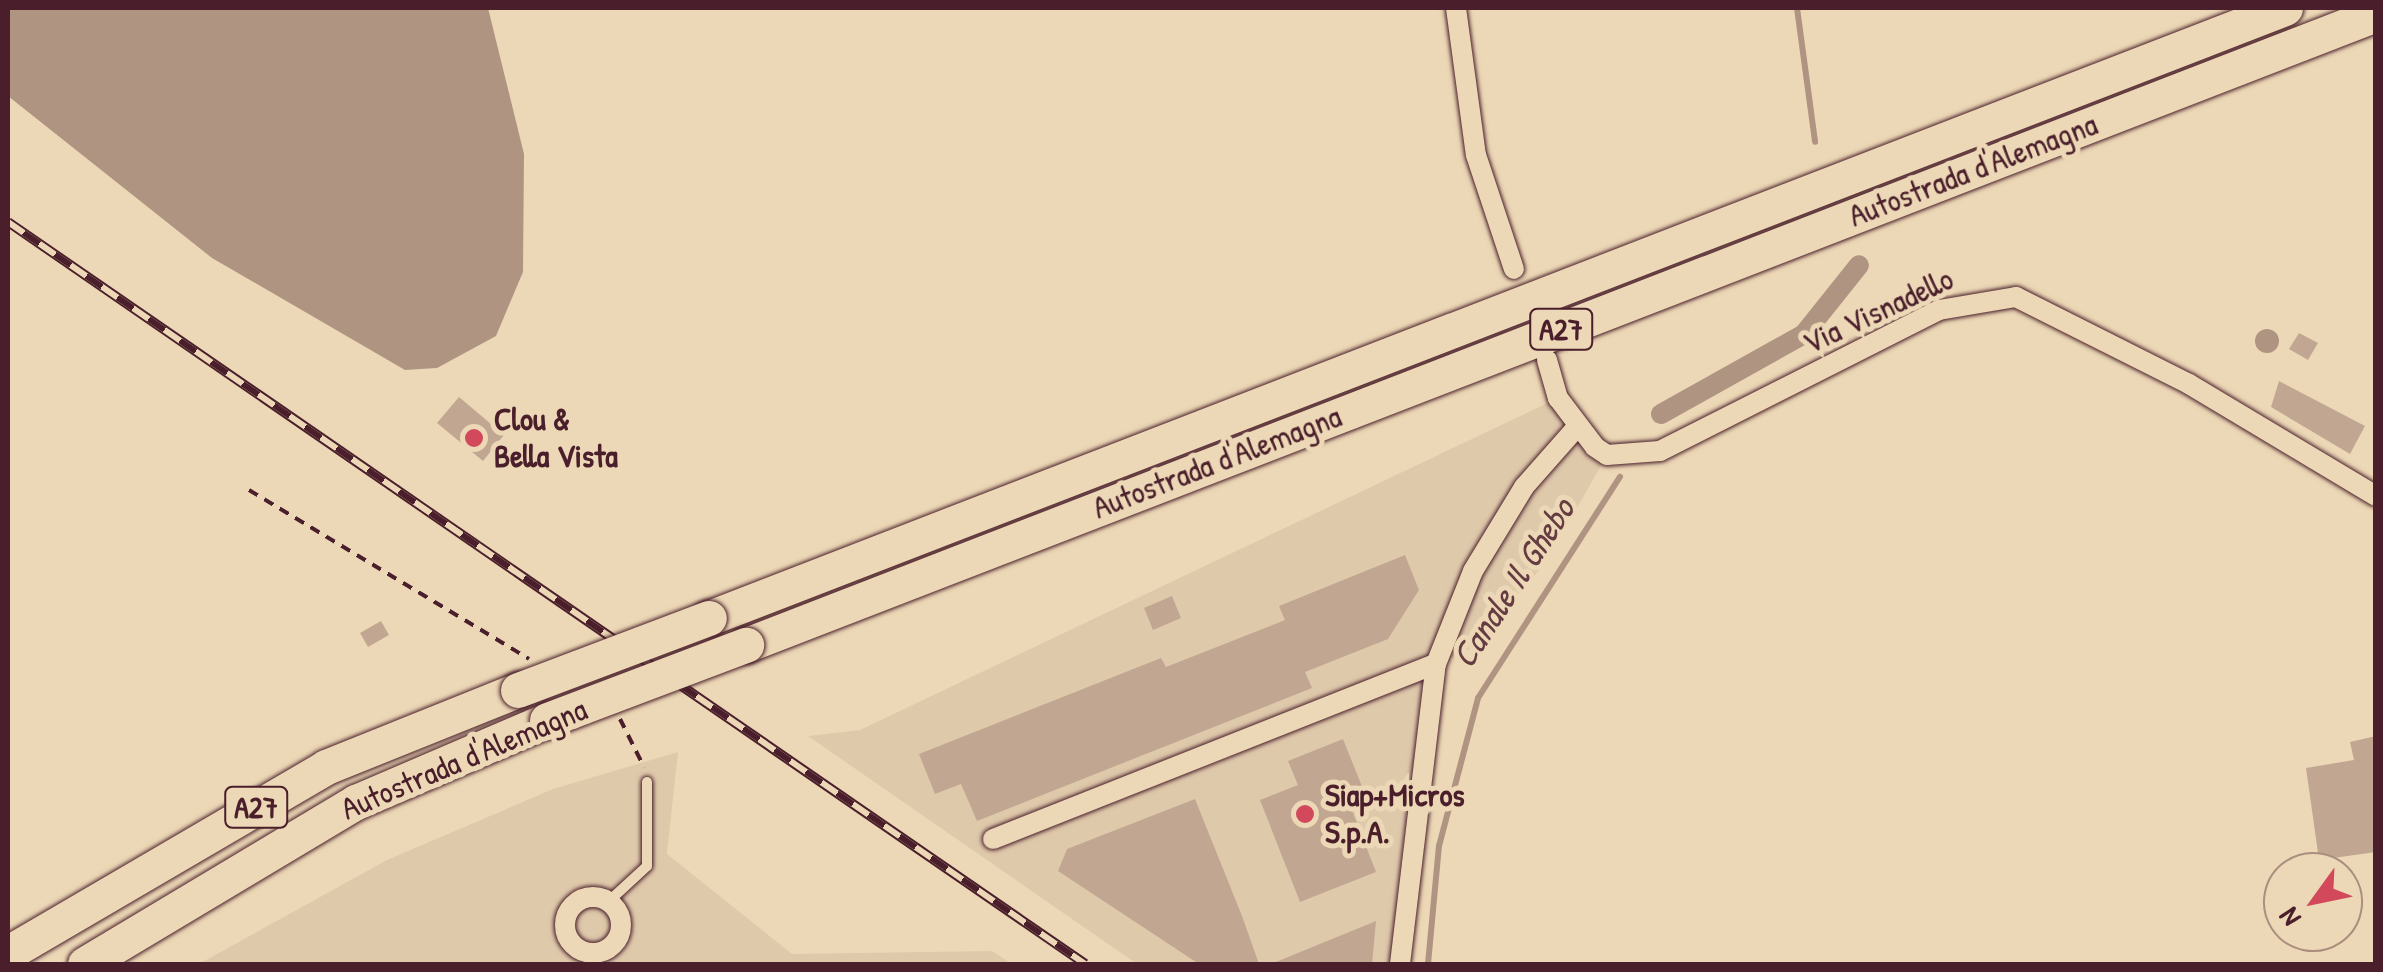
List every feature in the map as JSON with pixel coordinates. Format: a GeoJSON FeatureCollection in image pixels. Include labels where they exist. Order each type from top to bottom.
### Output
{"type":"FeatureCollection","features":[{"type":"Feature","properties":{"kind":"highway","name":"Autostrada d'Alemagna"},"geometry":{"type":"LineString","coordinates":[[8,954],[326,767],[530,679],[709,618],[2285,8]]}},
{"type":"Feature","properties":{"kind":"highway","name":"Autostrada d'Alemagna"},"geometry":{"type":"LineString","coordinates":[[85,964],[356,802],[547,720],[2376,14]]}},
{"type":"Feature","properties":{"kind":"street"},"geometry":{"type":"LineString","coordinates":[[1456,8],[1476,155],[1514,270]]}},
{"type":"Feature","properties":{"kind":"street","name":"Via Visnadello"},"geometry":{"type":"LineString","coordinates":[[1576,428],[1607,455],[1660,452],[1939,310],[2016,297],[2188,384],[2376,496]]}},
{"type":"Feature","properties":{"kind":"street"},"geometry":{"type":"LineString","coordinates":[[1400,964],[1436,664],[1473,571],[1524,487],[1576,428],[1547,360]]}},
{"type":"Feature","properties":{"kind":"street"},"geometry":{"type":"LineString","coordinates":[[993,839],[1436,664]]}},
{"type":"Feature","properties":{"kind":"street"},"geometry":{"type":"LineString","coordinates":[[608,902],[621,926],[615,943],[590,954],[569,955],[564,930],[574,904],[608,902]]}},
{"type":"Feature","properties":{"kind":"lane"},"geometry":{"type":"LineString","coordinates":[[608,902],[647,866],[647,782]]}},
{"type":"Feature","properties":{"kind":"path"},"geometry":{"type":"LineString","coordinates":[[249,490],[530,679]]}},
{"type":"Feature","properties":{"kind":"path"},"geometry":{"type":"LineString","coordinates":[[608,711],[640,745],[647,782]]}},
{"type":"Feature","properties":{"kind":"shaded area"},"geometry":{"type":"Polygon","coordinates":[[[8,8],[488,8],[524,154],[523,272],[496,336],[437,368],[405,370],[212,258],[8,96],[8,8]]]}},
{"type":"Feature","properties":{"kind":"shaded area"},"geometry":{"type":"Polygon","coordinates":[[[2267,329],[2276,332],[2276,350],[2267,353],[2258,350],[2255,341],[2258,332],[2267,329]]]}},
{"type":"Feature","properties":{"kind":"shaded area"},"geometry":{"type":"Polygon","coordinates":[[[1558,398],[1607,455],[1547,561],[1472,648],[1436,665],[1400,964],[1137,964],[808,736],[860,730],[1558,398]]]}},
{"type":"Feature","properties":{"kind":"shaded area"},"geometry":{"type":"Polygon","coordinates":[[[678,752],[667,854],[792,954],[992,951],[1012,964],[199,964],[387,860],[553,789],[678,752]]]}},
{"type":"Feature","properties":{"kind":"building"},"geometry":{"type":"Polygon","coordinates":[[[2299,333],[2318,343],[2308,360],[2289,349],[2299,333]]]}},
{"type":"Feature","properties":{"kind":"building"},"geometry":{"type":"Polygon","coordinates":[[[2279,381],[2365,426],[2350,454],[2271,407],[2279,381]]]}},
{"type":"Feature","properties":{"kind":"building"},"geometry":{"type":"Polygon","coordinates":[[[459,397],[504,435],[483,461],[437,423],[459,397]]]}},
{"type":"Feature","properties":{"kind":"building"},"geometry":{"type":"Polygon","coordinates":[[[1405,555],[1419,590],[1388,639],[1305,672],[1312,688],[977,821],[961,784],[935,794],[919,754],[1161,658],[1166,667],[1285,620],[1279,606],[1405,555]]]}},
{"type":"Feature","properties":{"kind":"building"},"geometry":{"type":"Polygon","coordinates":[[[1172,596],[1181,618],[1153,630],[1144,608],[1172,596]]]}},
{"type":"Feature","properties":{"kind":"building"},"geometry":{"type":"Polygon","coordinates":[[[381,621],[389,635],[368,647],[360,633],[381,621]]]}},
{"type":"Feature","properties":{"kind":"building"},"geometry":{"type":"Polygon","coordinates":[[[2376,736],[2376,852],[2318,852],[2306,768],[2354,760],[2350,742],[2376,736]]]}},
{"type":"Feature","properties":{"kind":"building","name":"Siap+Micros S.p.A."},"geometry":{"type":"Polygon","coordinates":[[[1343,739],[1365,794],[1348,800],[1376,872],[1300,902],[1260,800],[1298,785],[1288,761],[1343,739]]]}},
{"type":"Feature","properties":{"kind":"building"},"geometry":{"type":"Polygon","coordinates":[[[1195,799],[1259,964],[1199,964],[1058,871],[1067,849],[1195,799]]]}},
{"type":"Feature","properties":{"kind":"building"},"geometry":{"type":"Polygon","coordinates":[[[1376,921],[1372,964],[1271,964],[1376,921]]]}},
{"type":"Feature","properties":{"kind":"waterway","name":"Canale Il Ghebo"},"geometry":{"type":"LineString","coordinates":[[1797,8],[1815,142]]}},
{"type":"Feature","properties":{"kind":"waterway","name":"Canale Il Ghebo"},"geometry":{"type":"LineString","coordinates":[[1661,414],[1804,334],[1859,265]]}},
{"type":"Feature","properties":{"kind":"waterway","name":"Canale Il Ghebo"},"geometry":{"type":"LineString","coordinates":[[1428,964],[1439,846],[1478,698],[1620,477]]}},
{"type":"Feature","properties":{"kind":"railway"},"geometry":{"type":"LineString","coordinates":[[8,222],[1085,964]]}},
{"type":"Feature","properties":{"kind":"place","name":"Clou & Bella Vista"},"geometry":{"type":"Point","coordinates":[474,438]}},
{"type":"Feature","properties":{"kind":"place","name":"Siap+Micros S.p.A."},"geometry":{"type":"Point","coordinates":[1305,814]}}]}
